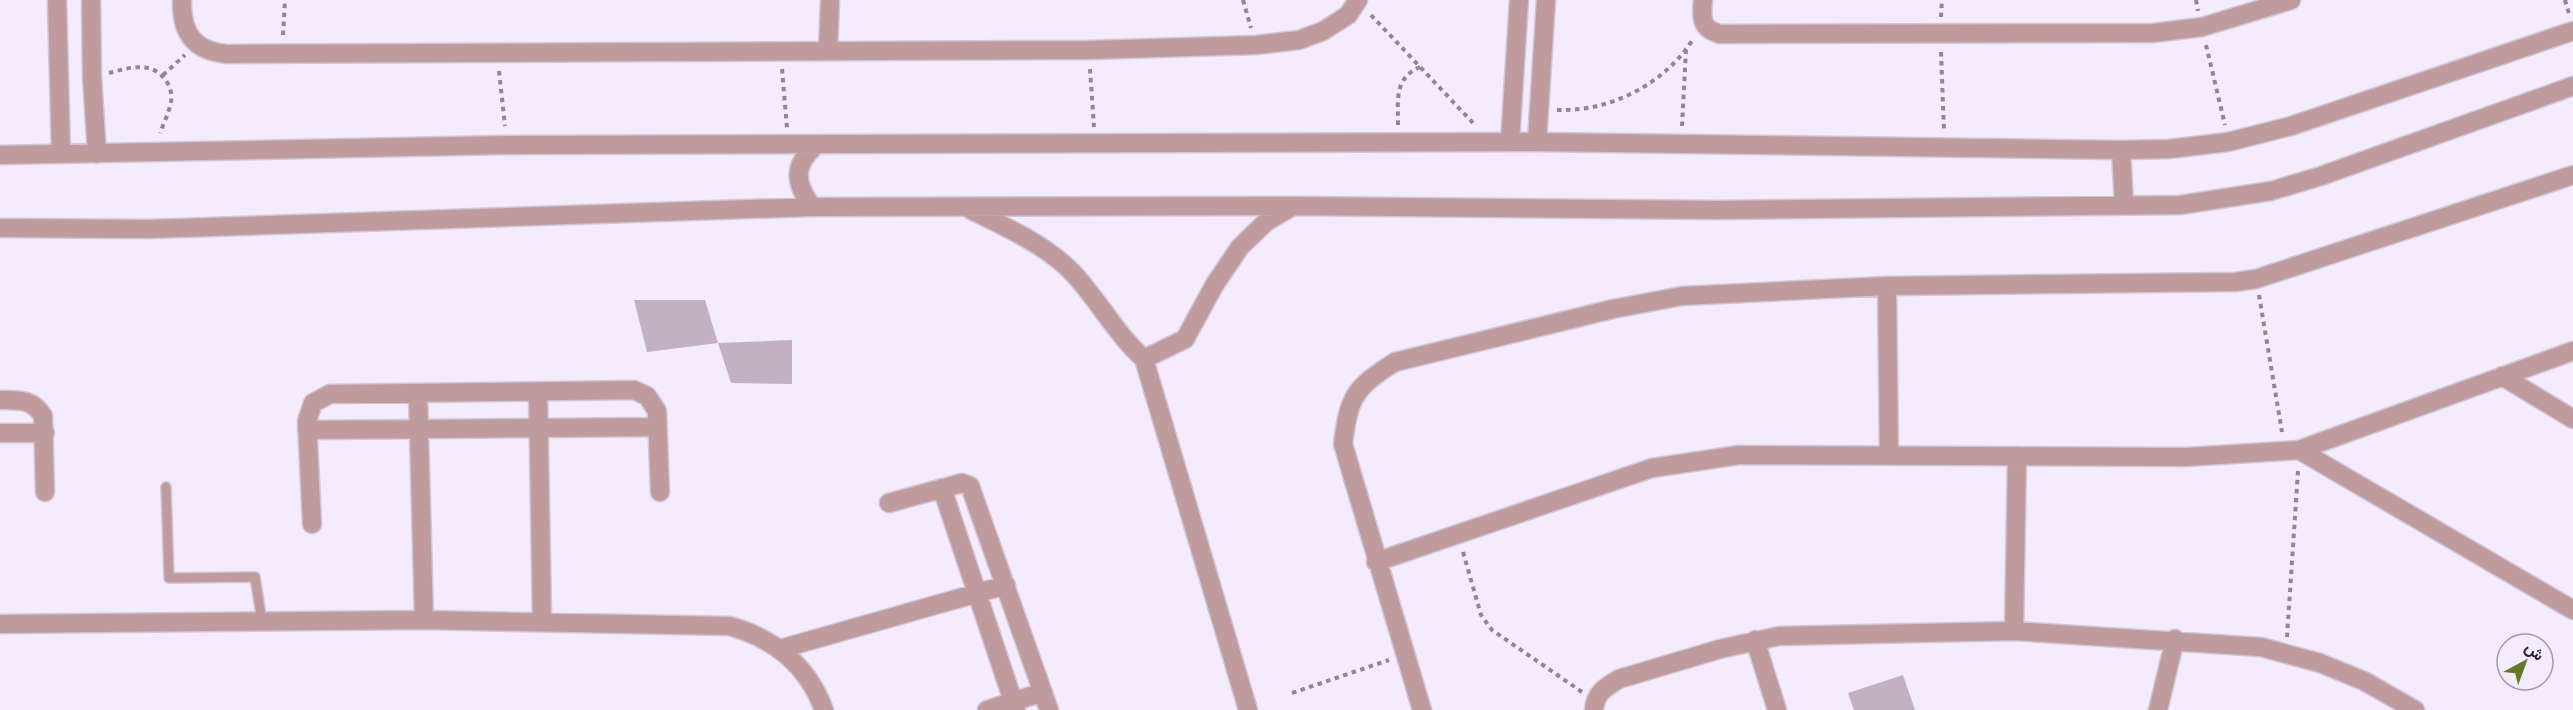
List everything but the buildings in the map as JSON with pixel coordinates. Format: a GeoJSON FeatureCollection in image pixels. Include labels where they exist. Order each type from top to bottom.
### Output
{"type":"FeatureCollection","features":[{"type":"Feature","properties":{"kind":"street"},"geometry":{"type":"LineString","coordinates":[[57,0],[61,154]]}},
{"type":"Feature","properties":{"kind":"street"},"geometry":{"type":"LineString","coordinates":[[92,0],[92,77],[97,154]]}},
{"type":"Feature","properties":{"kind":"street"},"geometry":{"type":"LineString","coordinates":[[182,0],[181,14],[185,27],[197,45],[209,53],[281,54],[1089,50],[1256,45],[1299,40],[1323,31],[1348,15],[1358,1]]}},
{"type":"Feature","properties":{"kind":"street"},"geometry":{"type":"LineString","coordinates":[[828,51],[830,0]]}},
{"type":"Feature","properties":{"kind":"street"},"geometry":{"type":"LineString","coordinates":[[1501,142],[1519,0]]}},
{"type":"Feature","properties":{"kind":"street"},"geometry":{"type":"LineString","coordinates":[[1537,142],[1546,0]]}},
{"type":"Feature","properties":{"kind":"street"},"geometry":{"type":"LineString","coordinates":[[1703,0],[1703,22],[1710,31],[1720,34],[2153,33],[2202,27],[2291,0]]}},
{"type":"Feature","properties":{"kind":"street"},"geometry":{"type":"LineString","coordinates":[[0,155],[506,145],[1398,142],[2169,149],[2229,142],[2339,110],[2573,32]]}},
{"type":"Feature","properties":{"kind":"street"},"geometry":{"type":"LineString","coordinates":[[0,228],[149,229],[812,207],[968,209],[1294,206],[1742,210],[2180,205],[2271,191],[2321,176],[2573,86]]}},
{"type":"Feature","properties":{"kind":"street"},"geometry":{"type":"LineString","coordinates":[[812,207],[801,191],[798,179],[800,165],[806,154],[816,145]]}},
{"type":"Feature","properties":{"kind":"street"},"geometry":{"type":"LineString","coordinates":[[2121,150],[2124,204]]}},
{"type":"Feature","properties":{"kind":"street"},"geometry":{"type":"LineString","coordinates":[[1422,710],[1376,562],[1343,444],[1348,410],[1366,381],[1395,362],[1653,300],[1682,296],[1887,286],[2235,282],[2256,279],[2573,175]]}},
{"type":"Feature","properties":{"kind":"street"},"geometry":{"type":"LineString","coordinates":[[1144,358],[1185,339],[1215,284],[1240,247],[1266,222],[1294,206]]}},
{"type":"Feature","properties":{"kind":"street"},"geometry":{"type":"LineString","coordinates":[[968,209],[1023,236],[1072,272],[1125,342],[1144,358],[1248,710]]}},
{"type":"Feature","properties":{"kind":"street"},"geometry":{"type":"LineString","coordinates":[[1887,286],[1888,455]]}},
{"type":"Feature","properties":{"kind":"street"},"geometry":{"type":"LineString","coordinates":[[1376,562],[1652,468],[1739,454],[2186,457],[2292,451],[2573,351]]}},
{"type":"Feature","properties":{"kind":"street"},"geometry":{"type":"LineString","coordinates":[[2502,376],[2573,419]]}},
{"type":"Feature","properties":{"kind":"street"},"geometry":{"type":"LineString","coordinates":[[312,524],[308,411],[313,403],[330,394],[418,395],[634,390],[647,396],[655,406],[660,492]]}},
{"type":"Feature","properties":{"kind":"street"},"geometry":{"type":"LineString","coordinates":[[538,393],[542,621]]}},
{"type":"Feature","properties":{"kind":"street"},"geometry":{"type":"LineString","coordinates":[[418,395],[424,620]]}},
{"type":"Feature","properties":{"kind":"street"},"geometry":{"type":"LineString","coordinates":[[0,400],[23,400],[35,407],[45,421],[45,492]]}},
{"type":"Feature","properties":{"kind":"street"},"geometry":{"type":"LineString","coordinates":[[307,430],[657,427]]}},
{"type":"Feature","properties":{"kind":"street"},"geometry":{"type":"LineString","coordinates":[[0,433],[45,433]]}},
{"type":"Feature","properties":{"kind":"street"},"geometry":{"type":"LineString","coordinates":[[2292,451],[2573,610]]}},
{"type":"Feature","properties":{"kind":"street"},"geometry":{"type":"LineString","coordinates":[[2014,631],[2017,456]]}},
{"type":"Feature","properties":{"kind":"street"},"geometry":{"type":"LineString","coordinates":[[889,503],[963,483],[970,486],[1049,710]]}},
{"type":"Feature","properties":{"kind":"street"},"geometry":{"type":"LineString","coordinates":[[942,488],[1015,706]]}},
{"type":"Feature","properties":{"kind":"street"},"geometry":{"type":"LineString","coordinates":[[780,649],[1006,585]]}},
{"type":"Feature","properties":{"kind":"street"},"geometry":{"type":"LineString","coordinates":[[0,624],[424,620],[729,626],[747,631],[780,649],[806,675],[824,710]]}},
{"type":"Feature","properties":{"kind":"street"},"geometry":{"type":"LineString","coordinates":[[1594,705],[1602,689],[1620,679],[1755,640],[1835,634],[2014,631],[2175,639],[2261,647],[2286,653],[2364,681],[2415,710]]}},
{"type":"Feature","properties":{"kind":"street"},"geometry":{"type":"LineString","coordinates":[[2158,710],[2175,639]]}},
{"type":"Feature","properties":{"kind":"street"},"geometry":{"type":"LineString","coordinates":[[1755,640],[1777,710]]}},
{"type":"Feature","properties":{"kind":"street"},"geometry":{"type":"LineString","coordinates":[[987,710],[1015,706],[1043,692]]}},
{"type":"Feature","properties":{"kind":"lane"},"geometry":{"type":"LineString","coordinates":[[166,487],[169,578],[255,577],[262,622]]}},
{"type":"Feature","properties":{"kind":"path"},"geometry":{"type":"LineString","coordinates":[[281,54],[285,0]]}},
{"type":"Feature","properties":{"kind":"path"},"geometry":{"type":"LineString","coordinates":[[1244,0],[1256,45]]}},
{"type":"Feature","properties":{"kind":"path"},"geometry":{"type":"LineString","coordinates":[[1942,0],[1945,148]]}},
{"type":"Feature","properties":{"kind":"path"},"geometry":{"type":"LineString","coordinates":[[2196,0],[2229,142]]}},
{"type":"Feature","properties":{"kind":"path"},"geometry":{"type":"LineString","coordinates":[[1358,1],[1420,67],[1501,142]]}},
{"type":"Feature","properties":{"kind":"path"},"geometry":{"type":"LineString","coordinates":[[1540,109],[1586,108],[1621,99],[1660,75],[1686,49],[1703,22]]}},
{"type":"Feature","properties":{"kind":"path"},"geometry":{"type":"LineString","coordinates":[[163,75],[197,45]]}},
{"type":"Feature","properties":{"kind":"path"},"geometry":{"type":"LineString","coordinates":[[1681,146],[1686,49]]}},
{"type":"Feature","properties":{"kind":"path"},"geometry":{"type":"LineString","coordinates":[[1089,50],[1095,144]]}},
{"type":"Feature","properties":{"kind":"path"},"geometry":{"type":"LineString","coordinates":[[780,51],[789,145]]}},
{"type":"Feature","properties":{"kind":"path"},"geometry":{"type":"LineString","coordinates":[[498,52],[506,145]]}},
{"type":"Feature","properties":{"kind":"path"},"geometry":{"type":"LineString","coordinates":[[132,67],[148,67],[163,75],[170,87],[171,100],[167,112]]}},
{"type":"Feature","properties":{"kind":"path"},"geometry":{"type":"LineString","coordinates":[[1398,142],[1401,81],[1409,72],[1420,67]]}},
{"type":"Feature","properties":{"kind":"path"},"geometry":{"type":"LineString","coordinates":[[2256,279],[2292,451],[2286,653]]}},
{"type":"Feature","properties":{"kind":"path"},"geometry":{"type":"LineString","coordinates":[[1457,534],[1482,615],[1492,630],[1594,705]]}},
{"type":"Feature","properties":{"kind":"path"},"geometry":{"type":"LineString","coordinates":[[1292,693],[1404,655]]}}]}
